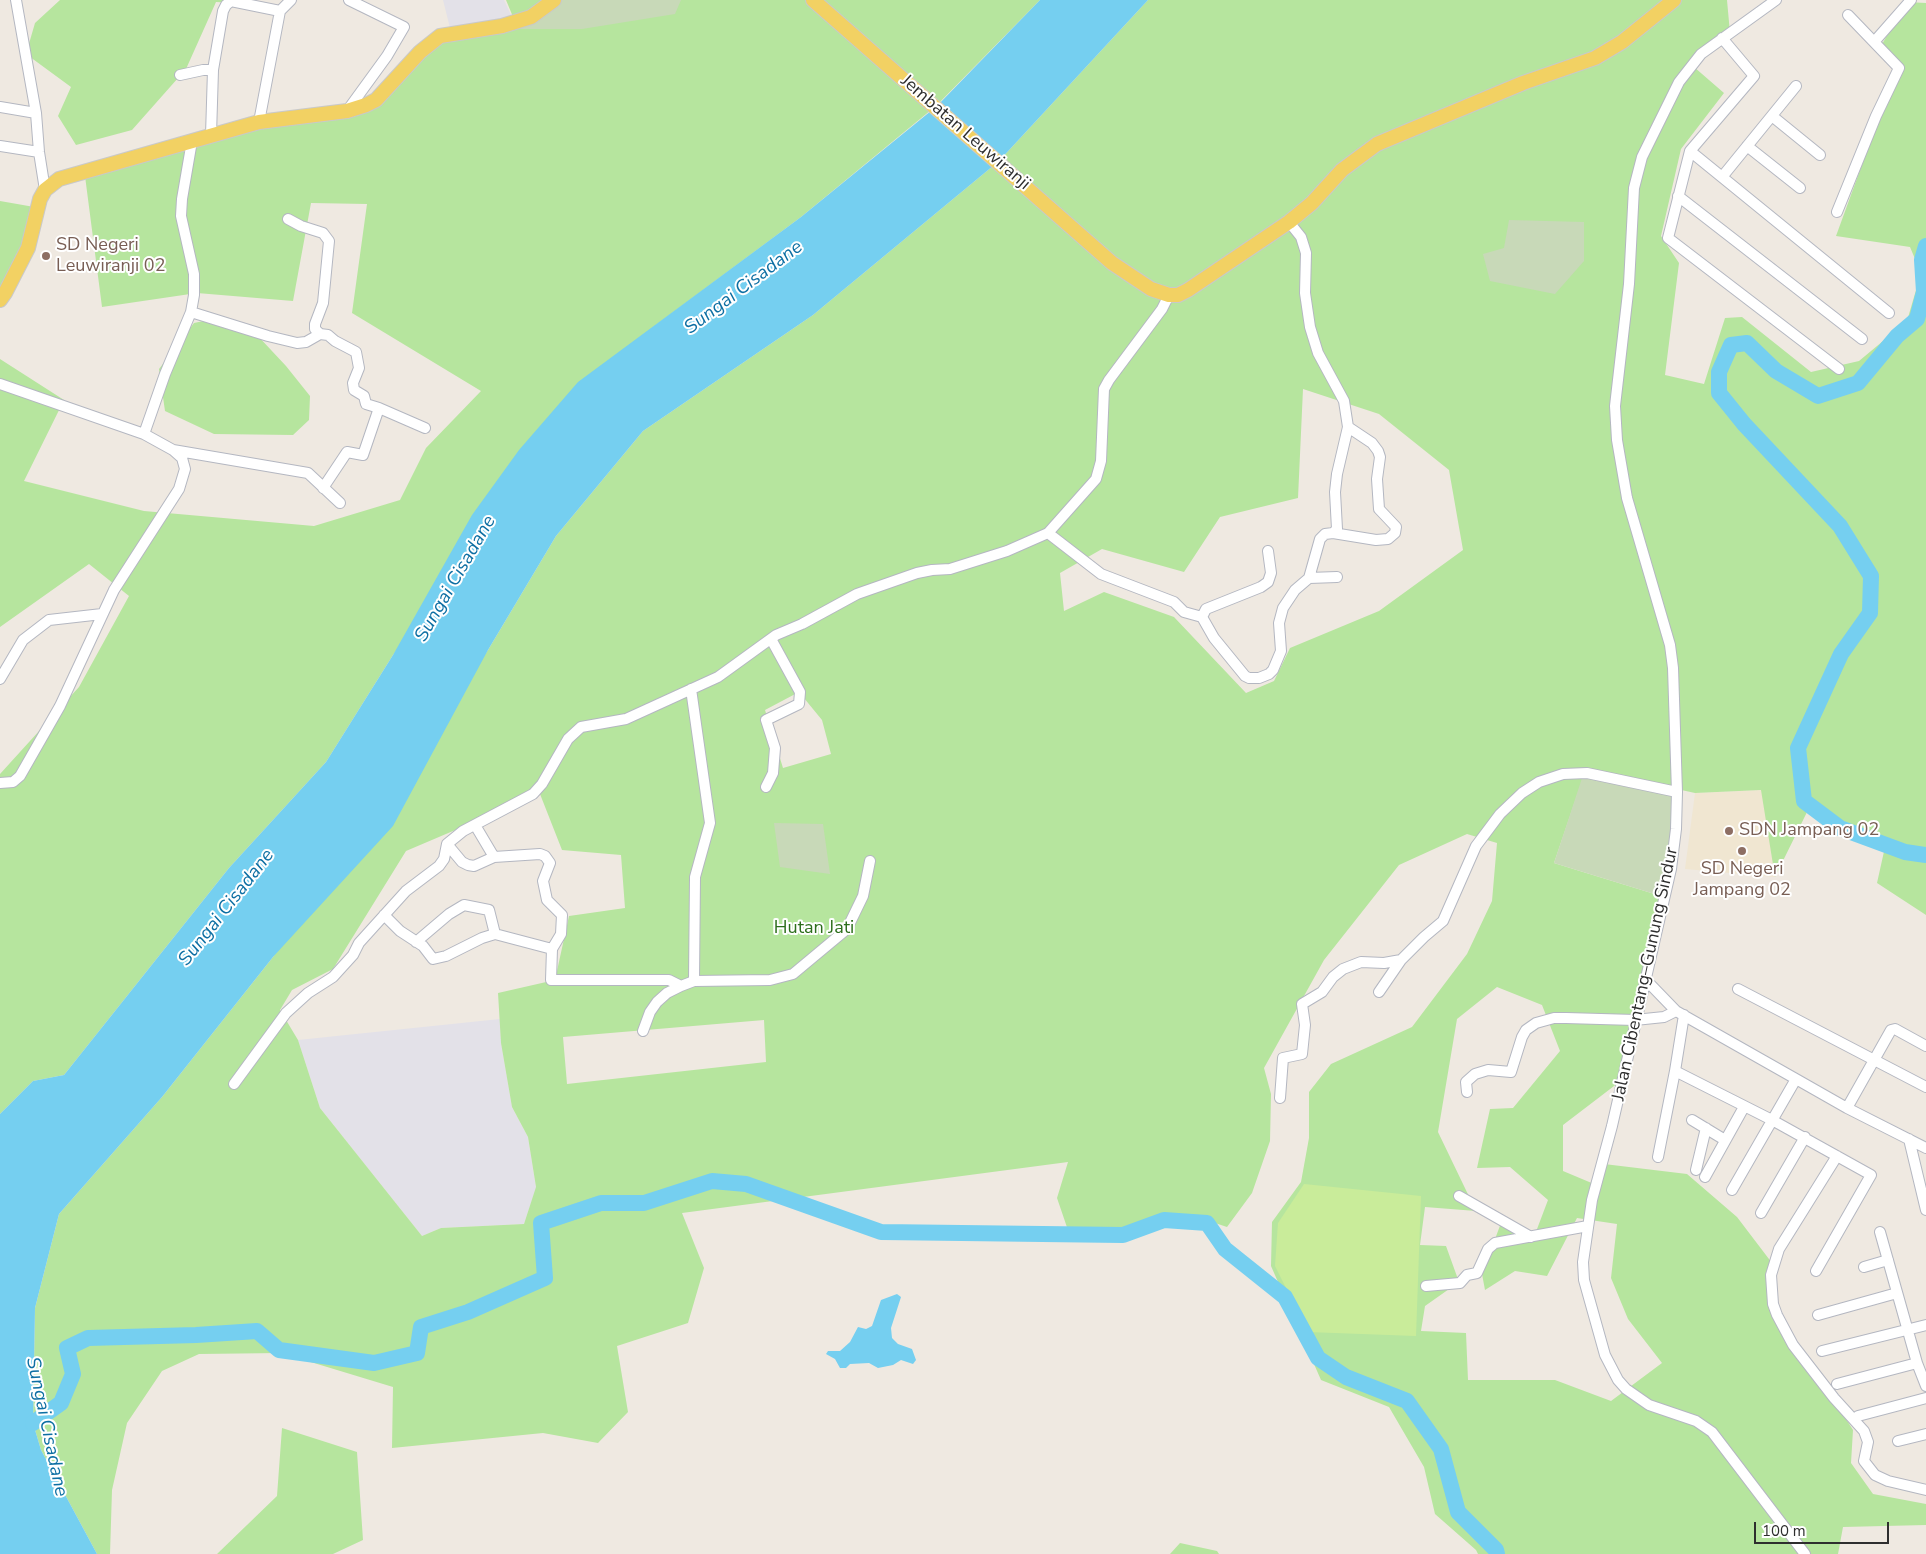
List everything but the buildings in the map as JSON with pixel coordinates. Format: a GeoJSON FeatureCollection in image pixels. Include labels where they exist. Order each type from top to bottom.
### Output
{"type":"FeatureCollection","features":[{"type":"Feature","properties":{"kind":"main road"},"geometry":{"type":"LineString","coordinates":[[0,300],[6,293],[28,248],[40,199],[45,190],[59,179],[259,122],[347,111],[366,106],[376,100],[420,52],[440,36],[502,26],[531,17],[554,0]]}},
{"type":"Feature","properties":{"kind":"main road","name":"Jembatan Leuwiranji"},"geometry":{"type":"LineString","coordinates":[[813,0],[1112,263],[1151,289],[1169,295]]}},
{"type":"Feature","properties":{"kind":"main road"},"geometry":{"type":"LineString","coordinates":[[1169,295],[1188,290],[1289,222],[1312,203],[1342,170],[1377,144],[1523,83],[1595,58],[1622,42],[1674,0]]}},
{"type":"Feature","properties":{"kind":"street"},"geometry":{"type":"LineString","coordinates":[[16,0],[36,113],[39,152],[45,190]]}},
{"type":"Feature","properties":{"kind":"street"},"geometry":{"type":"LineString","coordinates":[[259,122],[280,11],[291,0]]}},
{"type":"Feature","properties":{"kind":"street"},"geometry":{"type":"LineString","coordinates":[[347,111],[387,56],[404,27],[361,2],[349,0]]}},
{"type":"Feature","properties":{"kind":"street","name":"Jalan Cibentang–Gunung Sindur"},"geometry":{"type":"LineString","coordinates":[[1776,0],[1701,54],[1679,82],[1642,156],[1634,188],[1629,284],[1615,406],[1616,440],[1627,498],[1670,645],[1673,668],[1677,792],[1676,828],[1672,864],[1612,1126],[1592,1200],[1583,1262],[1584,1280],[1605,1355],[1618,1380],[1626,1389],[1649,1405],[1696,1421],[1712,1432],[1805,1554]]}},
{"type":"Feature","properties":{"kind":"street"},"geometry":{"type":"LineString","coordinates":[[1874,42],[1911,0]]}},
{"type":"Feature","properties":{"kind":"street"},"geometry":{"type":"LineString","coordinates":[[211,135],[213,70],[226,5],[232,1],[280,11]]}},
{"type":"Feature","properties":{"kind":"street"},"geometry":{"type":"LineString","coordinates":[[1837,212],[1876,116],[1899,68],[1848,16]]}},
{"type":"Feature","properties":{"kind":"street"},"geometry":{"type":"LineString","coordinates":[[1722,38],[1754,76],[1690,151],[1668,238],[1839,369]]}},
{"type":"Feature","properties":{"kind":"street"},"geometry":{"type":"LineString","coordinates":[[180,75],[213,70]]}},
{"type":"Feature","properties":{"kind":"street"},"geometry":{"type":"LineString","coordinates":[[1722,177],[1796,86]]}},
{"type":"Feature","properties":{"kind":"street"},"geometry":{"type":"LineString","coordinates":[[1,110],[36,113]]}},
{"type":"Feature","properties":{"kind":"street"},"geometry":{"type":"LineString","coordinates":[[1772,116],[1820,155]]}},
{"type":"Feature","properties":{"kind":"street"},"geometry":{"type":"LineString","coordinates":[[144,434],[164,374],[190,312],[194,295],[194,274],[181,216],[192,141]]}},
{"type":"Feature","properties":{"kind":"street"},"geometry":{"type":"LineString","coordinates":[[0,146],[39,152]]}},
{"type":"Feature","properties":{"kind":"street"},"geometry":{"type":"LineString","coordinates":[[1747,146],[1800,188]]}},
{"type":"Feature","properties":{"kind":"street"},"geometry":{"type":"LineString","coordinates":[[1690,151],[1889,313]]}},
{"type":"Feature","properties":{"kind":"street"},"geometry":{"type":"LineString","coordinates":[[1678,196],[1862,339]]}},
{"type":"Feature","properties":{"kind":"street"},"geometry":{"type":"LineString","coordinates":[[288,219],[301,226],[323,233],[329,241],[323,303],[315,329],[320,334],[328,336],[356,352],[360,368],[353,383],[354,390],[364,396],[366,404],[425,428]]}},
{"type":"Feature","properties":{"kind":"street"},"geometry":{"type":"LineString","coordinates":[[1289,222],[1301,237],[1306,253],[1305,294],[1310,327],[1318,353],[1344,401],[1348,427],[1337,474],[1335,492],[1337,529],[1333,533]]}},
{"type":"Feature","properties":{"kind":"street"},"geometry":{"type":"LineString","coordinates":[[234,1084],[286,1013],[308,993],[333,977],[353,955],[359,943],[406,891],[439,866],[444,859],[447,844],[463,831],[532,794],[542,784],[568,739],[581,727],[626,719],[718,677],[771,639],[857,594],[916,573],[950,569],[1007,551],[1048,533],[1096,479],[1101,461],[1104,388],[1108,380],[1162,309],[1169,295]]}},
{"type":"Feature","properties":{"kind":"street"},"geometry":{"type":"LineString","coordinates":[[190,312],[297,343],[306,342],[320,334]]}},
{"type":"Feature","properties":{"kind":"street"},"geometry":{"type":"LineString","coordinates":[[0,384],[144,434],[174,450],[182,458],[185,469],[179,489],[114,590],[60,706],[20,776],[13,782],[0,783]]}},
{"type":"Feature","properties":{"kind":"street"},"geometry":{"type":"LineString","coordinates":[[323,488],[347,452],[363,455],[379,408]]}},
{"type":"Feature","properties":{"kind":"street"},"geometry":{"type":"LineString","coordinates":[[1048,533],[1101,574],[1174,602],[1184,612],[1202,617],[1214,638],[1244,676],[1259,678],[1273,670],[1281,651],[1279,623],[1283,608],[1295,590],[1309,578],[1320,539],[1325,534],[1333,533],[1376,540],[1388,539],[1395,533],[1396,527],[1380,509],[1377,479],[1380,457],[1378,451],[1372,443],[1348,427]]}},
{"type":"Feature","properties":{"kind":"street"},"geometry":{"type":"LineString","coordinates":[[174,450],[308,474],[340,503]]}},
{"type":"Feature","properties":{"kind":"street"},"geometry":{"type":"LineString","coordinates":[[1202,617],[1206,609],[1268,582],[1271,573],[1268,551]]}},
{"type":"Feature","properties":{"kind":"street"},"geometry":{"type":"LineString","coordinates":[[1309,578],[1337,577]]}},
{"type":"Feature","properties":{"kind":"street"},"geometry":{"type":"LineString","coordinates":[[0,679],[22,640],[49,620],[102,614]]}},
{"type":"Feature","properties":{"kind":"street"},"geometry":{"type":"LineString","coordinates":[[766,787],[772,773],[775,748],[766,720],[799,704],[800,692],[771,639]]}},
{"type":"Feature","properties":{"kind":"street"},"geometry":{"type":"LineString","coordinates":[[691,689],[710,823],[696,877],[694,981]]}},
{"type":"Feature","properties":{"kind":"street"},"geometry":{"type":"LineString","coordinates":[[1379,992],[1401,960],[1424,937],[1444,921],[1476,846],[1500,814],[1522,792],[1540,782],[1563,774],[1587,773],[1677,792]]}},
{"type":"Feature","properties":{"kind":"street"},"geometry":{"type":"LineString","coordinates":[[475,825],[494,857]]}},
{"type":"Feature","properties":{"kind":"street"},"geometry":{"type":"LineString","coordinates":[[447,844],[462,862],[468,865],[474,866],[494,857],[540,854],[550,863],[543,881],[547,900],[562,915],[561,934],[552,950],[551,980],[669,980],[680,986]]}},
{"type":"Feature","properties":{"kind":"street"},"geometry":{"type":"LineString","coordinates":[[643,1031],[650,1012],[657,1002],[680,986],[694,981],[770,980],[793,974],[847,929],[863,896],[870,861]]}},
{"type":"Feature","properties":{"kind":"street"},"geometry":{"type":"LineString","coordinates":[[416,942],[449,914],[464,905],[489,910],[496,934]]}},
{"type":"Feature","properties":{"kind":"street"},"geometry":{"type":"LineString","coordinates":[[384,915],[400,931],[423,946],[433,959],[446,956],[482,938],[496,934],[552,950]]}},
{"type":"Feature","properties":{"kind":"street"},"geometry":{"type":"LineString","coordinates":[[1280,1098],[1283,1058],[1302,1054],[1305,1025],[1302,1004],[1322,992],[1333,977],[1343,969],[1361,962],[1401,960]]}},
{"type":"Feature","properties":{"kind":"street"},"geometry":{"type":"LineString","coordinates":[[1645,980],[1680,1013],[1847,1108],[1926,1148]]}},
{"type":"Feature","properties":{"kind":"street"},"geometry":{"type":"LineString","coordinates":[[1738,989],[1926,1087]]}},
{"type":"Feature","properties":{"kind":"street"},"geometry":{"type":"LineString","coordinates":[[1466,1092],[1466,1082],[1475,1074],[1488,1070],[1511,1072],[1522,1037],[1526,1030],[1536,1023],[1554,1018],[1635,1020],[1680,1013]]}},
{"type":"Feature","properties":{"kind":"street"},"geometry":{"type":"LineString","coordinates":[[1658,1157],[1675,1071],[1680,1013]]}},
{"type":"Feature","properties":{"kind":"street"},"geometry":{"type":"LineString","coordinates":[[1847,1108],[1891,1030],[1895,1029],[1926,1046]]}},
{"type":"Feature","properties":{"kind":"street"},"geometry":{"type":"LineString","coordinates":[[1675,1071],[1805,1137],[1871,1175],[1816,1271]]}},
{"type":"Feature","properties":{"kind":"street"},"geometry":{"type":"LineString","coordinates":[[1732,1190],[1796,1079]]}},
{"type":"Feature","properties":{"kind":"street"},"geometry":{"type":"LineString","coordinates":[[1705,1177],[1744,1106]]}},
{"type":"Feature","properties":{"kind":"street"},"geometry":{"type":"LineString","coordinates":[[1692,1120],[1726,1140]]}},
{"type":"Feature","properties":{"kind":"street"},"geometry":{"type":"LineString","coordinates":[[1696,1170],[1706,1128]]}},
{"type":"Feature","properties":{"kind":"street"},"geometry":{"type":"LineString","coordinates":[[1761,1213],[1805,1137]]}},
{"type":"Feature","properties":{"kind":"street"},"geometry":{"type":"LineString","coordinates":[[1909,1139],[1926,1210]]}},
{"type":"Feature","properties":{"kind":"street"},"geometry":{"type":"LineString","coordinates":[[1837,1156],[1779,1249],[1771,1275],[1773,1304],[1792,1345],[1834,1398],[1864,1431],[1868,1442],[1864,1461],[1875,1474],[1888,1482],[1926,1490]]}},
{"type":"Feature","properties":{"kind":"street"},"geometry":{"type":"LineString","coordinates":[[1459,1196],[1531,1237]]}},
{"type":"Feature","properties":{"kind":"street"},"geometry":{"type":"LineString","coordinates":[[1426,1286],[1460,1283],[1467,1275],[1477,1273],[1488,1249],[1495,1243],[1588,1226]]}},
{"type":"Feature","properties":{"kind":"street"},"geometry":{"type":"LineString","coordinates":[[1880,1232],[1917,1363],[1925,1382]]}},
{"type":"Feature","properties":{"kind":"street"},"geometry":{"type":"LineString","coordinates":[[1864,1267],[1888,1260]]}},
{"type":"Feature","properties":{"kind":"street"},"geometry":{"type":"LineString","coordinates":[[1818,1315],[1897,1293]]}},
{"type":"Feature","properties":{"kind":"street"},"geometry":{"type":"LineString","coordinates":[[1822,1351],[1907,1328],[1926,1325]]}},
{"type":"Feature","properties":{"kind":"street"},"geometry":{"type":"LineString","coordinates":[[1837,1384],[1917,1363]]}},
{"type":"Feature","properties":{"kind":"street"},"geometry":{"type":"LineString","coordinates":[[1858,1416],[1926,1398]]}},
{"type":"Feature","properties":{"kind":"street"},"geometry":{"type":"LineString","coordinates":[[1898,1441],[1926,1434]]}},
{"type":"Feature","properties":{"kind":"shaded area"},"geometry":{"type":"Polygon","coordinates":[[[443,0],[504,0],[512,17],[450,28],[443,0]]]}},
{"type":"Feature","properties":{"kind":"shaded area","name":"SDN Jampang 02"},"geometry":{"type":"Polygon","coordinates":[[[1762,790],[1775,877],[1685,869],[1695,793],[1762,790]]]}},
{"type":"Feature","properties":{"kind":"shaded area"},"geometry":{"type":"Polygon","coordinates":[[[500,1019],[501,1043],[512,1107],[528,1137],[536,1188],[524,1224],[441,1228],[422,1236],[320,1108],[298,1040],[500,1019]]]}},
{"type":"Feature","properties":{"kind":"green space"},"geometry":{"type":"Polygon","coordinates":[[[60,0],[256,0],[256,4],[216,2],[186,69],[132,130],[76,145],[58,116],[71,87],[26,54],[35,23],[60,0]]]}},
{"type":"Feature","properties":{"kind":"green space"},"geometry":{"type":"Polygon","coordinates":[[[506,0],[1040,0],[937,105],[801,217],[652,328],[393,655],[326,762],[229,868],[64,1075],[33,1081],[0,1114],[0,774],[79,687],[129,596],[89,564],[0,627],[0,359],[64,400],[24,481],[144,511],[314,526],[400,500],[426,448],[481,391],[352,313],[367,204],[311,203],[293,301],[197,293],[102,307],[85,176],[244,128],[364,108],[413,54],[446,39],[518,29],[506,0]]]}},
{"type":"Feature","properties":{"kind":"green space"},"geometry":{"type":"Polygon","coordinates":[[[554,0],[681,0],[675,14],[582,29],[519,29],[554,0]]]}},
{"type":"Feature","properties":{"kind":"green space","name":"Hutan Jati"},"geometry":{"type":"Polygon","coordinates":[[[1148,0],[1727,0],[1730,33],[1694,67],[1724,93],[1681,149],[1661,236],[1679,263],[1665,375],[1704,384],[1725,318],[1742,317],[1811,372],[1859,361],[1907,321],[1921,273],[1910,247],[1836,236],[1897,69],[1881,46],[1906,2],[1926,3],[1926,915],[1877,883],[1887,838],[1809,808],[1775,877],[1761,790],[1695,793],[1586,769],[1554,863],[1661,896],[1630,1022],[1618,1083],[1563,1125],[1563,1171],[1594,1184],[1604,1164],[1687,1174],[1737,1217],[1772,1263],[1777,1311],[1853,1430],[1851,1463],[1873,1494],[1926,1504],[1926,1525],[1843,1527],[1838,1554],[1478,1554],[1476,1550],[1435,1514],[1424,1467],[1389,1407],[1321,1380],[1271,1266],[1272,1222],[1301,1182],[1309,1138],[1309,1092],[1331,1064],[1412,1027],[1467,954],[1492,901],[1497,843],[1467,834],[1399,865],[1324,960],[1264,1068],[1271,1094],[1270,1141],[1252,1193],[1227,1227],[1200,1218],[1112,1241],[1071,1239],[1057,1198],[1068,1162],[682,1213],[704,1268],[688,1323],[617,1346],[628,1412],[598,1443],[543,1433],[392,1448],[393,1387],[281,1353],[199,1354],[162,1371],[127,1423],[112,1490],[110,1554],[97,1554],[41,1450],[33,1423],[35,1308],[59,1214],[162,1097],[273,957],[488,650],[556,536],[643,431],[813,315],[999,161],[1148,0]],[[1303,389],[1298,498],[1220,517],[1184,572],[1102,549],[1060,573],[1064,611],[1104,592],[1174,617],[1246,693],[1274,681],[1290,648],[1379,611],[1463,550],[1449,470],[1379,414],[1303,389]],[[799,692],[765,710],[783,768],[831,754],[822,720],[799,692]],[[540,794],[406,851],[333,969],[292,990],[280,1010],[298,1040],[320,1108],[422,1236],[441,1228],[524,1224],[536,1187],[528,1137],[512,1107],[501,1043],[498,993],[555,980],[569,916],[625,908],[621,855],[562,850],[540,794]],[[1497,987],[1457,1019],[1438,1132],[1476,1211],[1425,1207],[1420,1245],[1446,1246],[1459,1282],[1425,1306],[1421,1331],[1466,1333],[1468,1380],[1555,1380],[1611,1401],[1662,1363],[1628,1319],[1611,1278],[1617,1224],[1577,1218],[1547,1276],[1515,1271],[1485,1290],[1482,1274],[1501,1223],[1534,1237],[1548,1200],[1510,1167],[1477,1168],[1490,1109],[1513,1108],[1560,1051],[1542,1005],[1497,987]],[[764,1020],[563,1037],[567,1084],[766,1062],[764,1020]]]}},
{"type":"Feature","properties":{"kind":"green space"},"geometry":{"type":"Polygon","coordinates":[[[0,201],[40,208],[15,286],[0,308],[0,201]]]}},
{"type":"Feature","properties":{"kind":"green space"},"geometry":{"type":"Polygon","coordinates":[[[1509,220],[1584,222],[1584,261],[1555,294],[1490,281],[1483,254],[1504,248],[1509,220]]]}},
{"type":"Feature","properties":{"kind":"green space"},"geometry":{"type":"Polygon","coordinates":[[[222,317],[257,335],[286,366],[310,396],[309,420],[293,435],[214,434],[165,411],[159,369],[194,323],[222,317]]]}},
{"type":"Feature","properties":{"kind":"green space"},"geometry":{"type":"Polygon","coordinates":[[[1585,769],[1674,794],[1666,878],[1661,896],[1554,863],[1585,769]]]}},
{"type":"Feature","properties":{"kind":"green space"},"geometry":{"type":"Polygon","coordinates":[[[774,823],[823,824],[830,874],[780,867],[774,823]]]}},
{"type":"Feature","properties":{"kind":"green space"},"geometry":{"type":"Polygon","coordinates":[[[1304,1184],[1421,1196],[1416,1336],[1308,1332],[1275,1266],[1278,1223],[1304,1184]]]}},
{"type":"Feature","properties":{"kind":"green space"},"geometry":{"type":"Polygon","coordinates":[[[282,1428],[357,1452],[363,1540],[333,1554],[217,1554],[277,1496],[282,1428]]]}},
{"type":"Feature","properties":{"kind":"green space"},"geometry":{"type":"Polygon","coordinates":[[[1180,1543],[1217,1551],[1219,1554],[1170,1554],[1180,1543]]]}},
{"type":"Feature","properties":{"kind":"water","name":"Sungai Cisadane"},"geometry":{"type":"Polygon","coordinates":[[[1040,0],[1148,0],[999,161],[813,315],[643,431],[556,536],[488,650],[393,826],[273,957],[162,1097],[59,1214],[35,1308],[33,1423],[41,1450],[97,1554],[0,1554],[0,1114],[33,1081],[64,1075],[229,868],[326,762],[393,655],[472,515],[519,450],[578,382],[801,217],[937,106],[1040,0]]]}},
{"type":"Feature","properties":{"kind":"water"},"geometry":{"type":"Polygon","coordinates":[[[897,1294],[901,1297],[891,1328],[892,1338],[898,1344],[912,1349],[916,1360],[913,1364],[901,1360],[893,1365],[878,1368],[869,1363],[850,1364],[846,1368],[840,1368],[835,1359],[826,1354],[828,1351],[840,1351],[850,1342],[858,1327],[866,1329],[872,1326],[881,1300],[897,1294]]]}},
{"type":"Feature","properties":{"kind":"waterway"},"geometry":{"type":"LineString","coordinates":[[1926,246],[1922,260],[1924,292],[1917,319],[1897,336],[1858,383],[1818,396],[1776,371],[1747,343],[1731,345],[1719,372],[1719,393],[1744,424],[1840,526],[1871,576],[1870,613],[1841,654],[1798,748],[1804,801],[1840,828],[1905,852],[1926,855]]}},
{"type":"Feature","properties":{"kind":"waterway","name":"Sungai Cisadane"},"geometry":{"type":"LineString","coordinates":[[33,1423],[61,1403],[73,1374],[67,1348],[88,1338],[257,1331],[279,1350],[374,1363],[417,1353],[421,1327],[468,1312],[545,1278],[541,1223],[601,1203],[644,1203],[712,1181],[746,1184],[881,1232],[1123,1235],[1164,1220],[1207,1223],[1225,1249],[1285,1297],[1318,1358],[1346,1377],[1407,1401],[1441,1449],[1458,1512],[1496,1550],[1497,1554]]}},
{"type":"Feature","properties":{"kind":"place","name":"SD Negeri Leuwiranji 02"},"geometry":{"type":"Point","coordinates":[46,256]}},
{"type":"Feature","properties":{"kind":"place","name":"SDN Jampang 02"},"geometry":{"type":"Point","coordinates":[1729,831]}},
{"type":"Feature","properties":{"kind":"place","name":"SD Negeri Jampang 02"},"geometry":{"type":"Point","coordinates":[1742,851]}}]}
